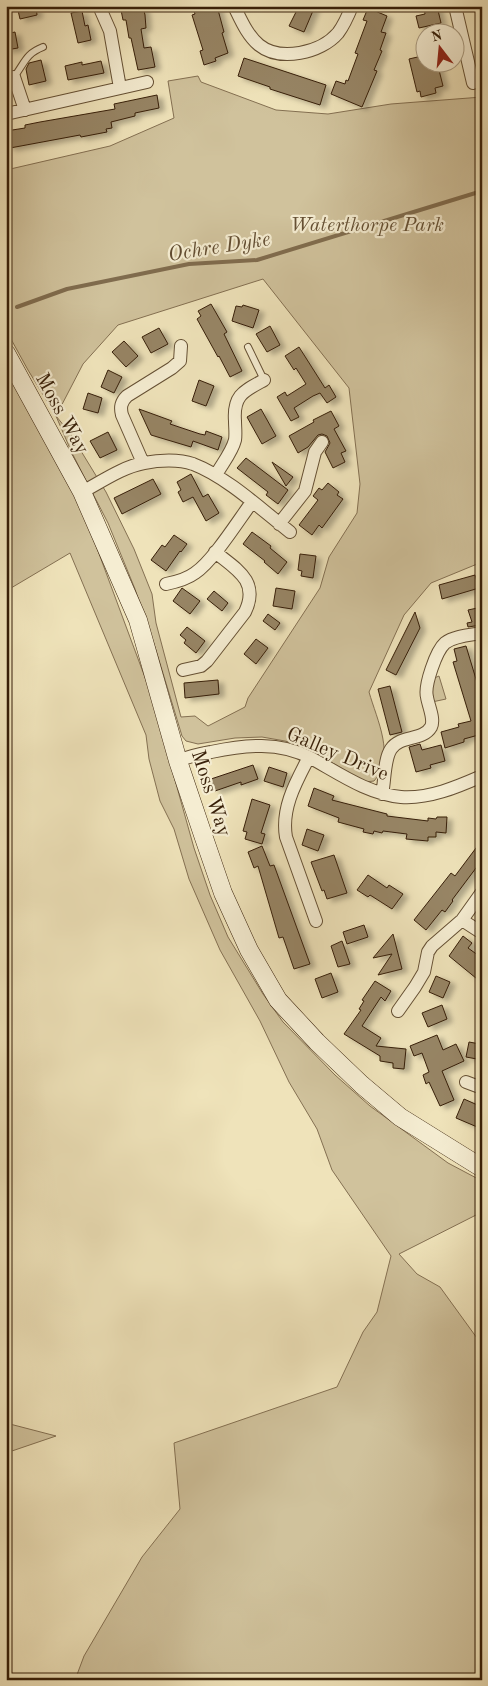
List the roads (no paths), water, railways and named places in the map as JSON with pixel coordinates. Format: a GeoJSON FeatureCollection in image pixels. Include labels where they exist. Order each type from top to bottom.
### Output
{"type":"FeatureCollection","features":[{"type":"Feature","properties":{"kind":"street"},"geometry":{"type":"LineString","coordinates":[[99,6],[110,31],[120,88]]}},
{"type":"Feature","properties":{"kind":"street"},"geometry":{"type":"LineString","coordinates":[[234,6],[244,28],[258,45],[272,51],[299,54],[312,50],[336,35],[345,24],[352,6]]}},
{"type":"Feature","properties":{"kind":"street"},"geometry":{"type":"LineString","coordinates":[[455,6],[457,22]]}},
{"type":"Feature","properties":{"kind":"street"},"geometry":{"type":"LineString","coordinates":[[466,68],[473,83]]}},
{"type":"Feature","properties":{"kind":"street"},"geometry":{"type":"LineString","coordinates":[[10,75],[25,110]]}},
{"type":"Feature","properties":{"kind":"street"},"geometry":{"type":"LineString","coordinates":[[6,114],[147,82]]}},
{"type":"Feature","properties":{"kind":"street"},"geometry":{"type":"LineString","coordinates":[[143,463],[122,415],[122,401],[180,361],[181,346]]}},
{"type":"Feature","properties":{"kind":"street","name":"Moss Way"},"geometry":{"type":"LineString","coordinates":[[6,353],[82,492],[138,620],[178,761],[223,893],[249,950],[278,1000],[362,1085],[400,1118],[482,1168]]}},
{"type":"Feature","properties":{"kind":"street"},"geometry":{"type":"LineString","coordinates":[[216,475],[235,440],[234,406],[238,398],[244,391],[264,380]]}},
{"type":"Feature","properties":{"kind":"street"},"geometry":{"type":"LineString","coordinates":[[279,524],[304,491],[315,452],[322,442]]}},
{"type":"Feature","properties":{"kind":"street"},"geometry":{"type":"LineString","coordinates":[[82,492],[117,473],[143,463],[167,460],[192,463],[216,475],[290,532]]}},
{"type":"Feature","properties":{"kind":"street"},"geometry":{"type":"LineString","coordinates":[[166,584],[184,579],[195,573],[215,552],[252,502]]}},
{"type":"Feature","properties":{"kind":"street"},"geometry":{"type":"LineString","coordinates":[[183,670],[201,666],[207,661],[245,612],[248,604],[249,587],[243,575],[215,552]]}},
{"type":"Feature","properties":{"kind":"street"},"geometry":{"type":"LineString","coordinates":[[382,794],[387,759],[391,748],[398,742],[425,733],[431,727],[432,721],[426,687],[428,677],[441,648],[451,640],[482,633]]}},
{"type":"Feature","properties":{"kind":"street","name":"Galley Drive"},"geometry":{"type":"LineString","coordinates":[[178,761],[187,757],[234,747],[263,745],[286,748],[310,757],[344,777],[382,794],[402,797],[422,797],[462,785],[482,776]]}},
{"type":"Feature","properties":{"kind":"street"},"geometry":{"type":"LineString","coordinates":[[310,757],[287,805],[284,828],[316,921]]}},
{"type":"Feature","properties":{"kind":"street"},"geometry":{"type":"LineString","coordinates":[[398,1011],[424,972],[428,952],[432,946],[462,920],[482,892]]}},
{"type":"Feature","properties":{"kind":"street"},"geometry":{"type":"LineString","coordinates":[[462,920],[482,933]]}},
{"type":"Feature","properties":{"kind":"street"},"geometry":{"type":"LineString","coordinates":[[466,1082],[482,1088]]}},
{"type":"Feature","properties":{"kind":"lane"},"geometry":{"type":"LineString","coordinates":[[10,75],[27,56],[43,47]]}},
{"type":"Feature","properties":{"kind":"lane"},"geometry":{"type":"LineString","coordinates":[[248,347],[264,380]]}},
{"type":"Feature","properties":{"kind":"waterway","name":"Ochre Dyke"},"geometry":{"type":"LineString","coordinates":[[17,307],[67,289],[189,264],[257,260],[482,191]]}},
{"type":"Feature","properties":{"kind":"park label","name":"Waterthorpe Park"},"geometry":{"type":"Point","coordinates":[367,224]}}]}
